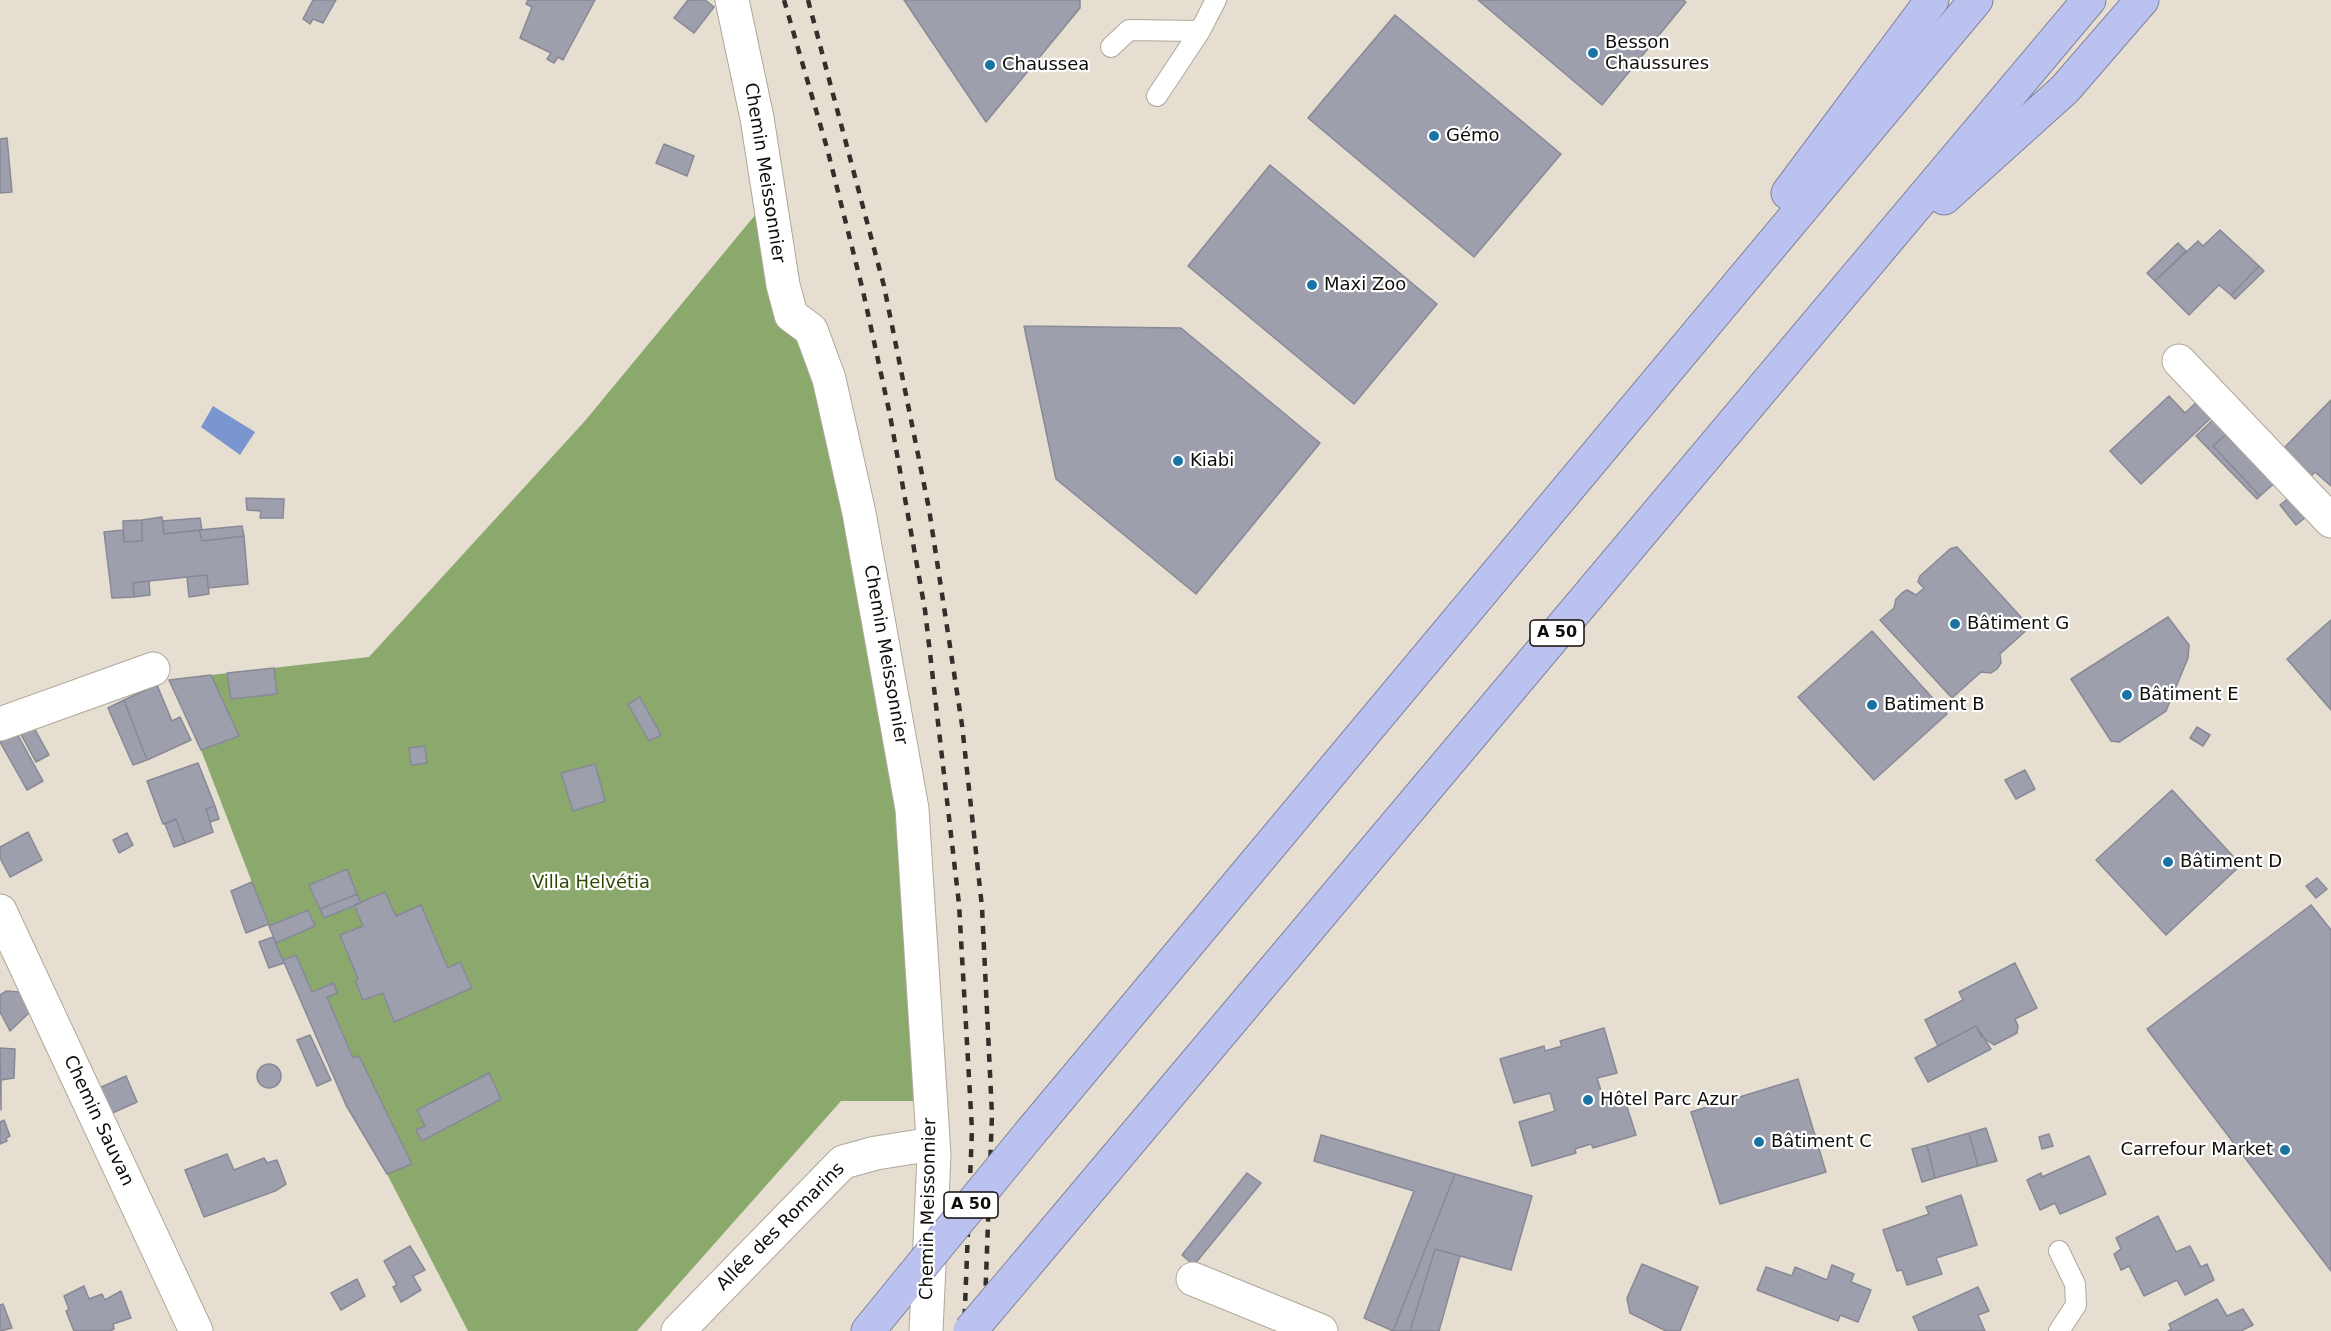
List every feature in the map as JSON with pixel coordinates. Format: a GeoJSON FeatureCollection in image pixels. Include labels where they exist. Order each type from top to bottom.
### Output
{"type":"FeatureCollection","features":[{"type":"Feature","properties":{"kind":"highway"},"geometry":{"type":"LineString","coordinates":[[1556,504],[1932,0]]}},
{"type":"Feature","properties":{"kind":"highway","name":"A 50"},"geometry":{"type":"LineString","coordinates":[[868,1331],[1030,1133],[1976,0]]}},
{"type":"Feature","properties":{"kind":"highway","name":"A 50"},"geometry":{"type":"LineString","coordinates":[[970,1331],[2089,0]]}},
{"type":"Feature","properties":{"kind":"highway"},"geometry":{"type":"LineString","coordinates":[[1853,279],[2065,89],[2142,0]]}},
{"type":"Feature","properties":{"kind":"street","name":"Chemin Meissonnier"},"geometry":{"type":"LineString","coordinates":[[732,0],[758,118],[783,285],[790,315],[811,330],[829,379],[859,513],[912,809],[933,1144],[926,1331]]}},
{"type":"Feature","properties":{"kind":"street"},"geometry":{"type":"LineString","coordinates":[[2179,361],[2331,521]]}},
{"type":"Feature","properties":{"kind":"street"},"geometry":{"type":"LineString","coordinates":[[0,724],[153,669]]}},
{"type":"Feature","properties":{"kind":"street","name":"Chemin Sauvan"},"geometry":{"type":"LineString","coordinates":[[0,911],[196,1331]]}},
{"type":"Feature","properties":{"kind":"street","name":"Allée des Romarins"},"geometry":{"type":"LineString","coordinates":[[678,1331],[843,1162],[876,1153],[933,1144]]}},
{"type":"Feature","properties":{"kind":"street"},"geometry":{"type":"LineString","coordinates":[[1193,1279],[1321,1331]]}},
{"type":"Feature","properties":{"kind":"lane"},"geometry":{"type":"LineString","coordinates":[[1157,96],[1200,31],[1216,0]]}},
{"type":"Feature","properties":{"kind":"lane"},"geometry":{"type":"LineString","coordinates":[[1111,47],[1128,30],[1200,31]]}},
{"type":"Feature","properties":{"kind":"lane"},"geometry":{"type":"LineString","coordinates":[[2059,1251],[2075,1284],[2076,1305],[2059,1331]]}},
{"type":"Feature","properties":{"kind":"green space","name":"Villa Helvétia"},"geometry":{"type":"Polygon","coordinates":[[[756,214],[780,326],[813,344],[839,434],[908,888],[918,1101],[841,1101],[637,1331],[468,1331],[387,1174],[346,1105],[273,937],[201,750],[238,736],[211,675],[369,657],[584,422],[756,214]]]}},
{"type":"Feature","properties":{"kind":"water"},"geometry":{"type":"Polygon","coordinates":[[[213,406],[255,432],[240,455],[201,427],[213,406]]]}},
{"type":"Feature","properties":{"kind":"building"},"geometry":{"type":"Polygon","coordinates":[[[313,0],[336,0],[323,23],[313,19],[310,24],[303,19],[313,0]]]}},
{"type":"Feature","properties":{"kind":"building"},"geometry":{"type":"Polygon","coordinates":[[[528,0],[595,0],[563,60],[558,57],[554,63],[547,59],[551,53],[520,38],[532,7],[526,4],[528,0]]]}},
{"type":"Feature","properties":{"kind":"building"},"geometry":{"type":"Polygon","coordinates":[[[688,0],[705,0],[714,7],[694,33],[674,18],[688,0]]]}},
{"type":"Feature","properties":{"kind":"building","name":"Chaussea"},"geometry":{"type":"Polygon","coordinates":[[[904,0],[1080,0],[1080,8],[986,122],[904,0]]]}},
{"type":"Feature","properties":{"kind":"building","name":"Besson Chaussures"},"geometry":{"type":"Polygon","coordinates":[[[1478,0],[1683,0],[1686,2],[1602,105],[1478,0]]]}},
{"type":"Feature","properties":{"kind":"building","name":"Gémo"},"geometry":{"type":"Polygon","coordinates":[[[1395,15],[1561,154],[1474,257],[1308,118],[1395,15]]]}},
{"type":"Feature","properties":{"kind":"building"},"geometry":{"type":"Polygon","coordinates":[[[7,138],[12,192],[0,193],[0,139],[7,138]]]}},
{"type":"Feature","properties":{"kind":"building"},"geometry":{"type":"Polygon","coordinates":[[[664,144],[694,156],[687,176],[656,163],[664,144]]]}},
{"type":"Feature","properties":{"kind":"building","name":"Maxi Zoo"},"geometry":{"type":"Polygon","coordinates":[[[1270,165],[1437,304],[1354,404],[1188,266],[1270,165]]]}},
{"type":"Feature","properties":{"kind":"building"},"geometry":{"type":"Polygon","coordinates":[[[2220,230],[2259,266],[2231,295],[2219,285],[2189,315],[2155,281],[2198,241],[2203,246],[2220,230]]]}},
{"type":"Feature","properties":{"kind":"building"},"geometry":{"type":"Polygon","coordinates":[[[2178,243],[2186,251],[2155,281],[2147,273],[2178,243]]]}},
{"type":"Feature","properties":{"kind":"building"},"geometry":{"type":"Polygon","coordinates":[[[2259,266],[2264,271],[2235,299],[2231,295],[2259,266]]]}},
{"type":"Feature","properties":{"kind":"building","name":"Kiabi"},"geometry":{"type":"Polygon","coordinates":[[[1024,326],[1181,328],[1320,443],[1196,594],[1056,479],[1024,326]]]}},
{"type":"Feature","properties":{"kind":"building"},"geometry":{"type":"Polygon","coordinates":[[[2169,396],[2185,413],[2200,399],[2214,415],[2141,484],[2110,451],[2169,396]]]}},
{"type":"Feature","properties":{"kind":"building"},"geometry":{"type":"Polygon","coordinates":[[[2331,400],[2331,486],[2315,472],[2308,479],[2280,452],[2331,400]]]}},
{"type":"Feature","properties":{"kind":"building"},"geometry":{"type":"Polygon","coordinates":[[[2217,416],[2231,430],[2213,446],[2260,496],[2257,499],[2196,436],[2217,416]]]}},
{"type":"Feature","properties":{"kind":"building"},"geometry":{"type":"Polygon","coordinates":[[[2231,430],[2278,480],[2260,496],[2213,446],[2231,430]]]}},
{"type":"Feature","properties":{"kind":"building"},"geometry":{"type":"Polygon","coordinates":[[[2294,494],[2311,513],[2296,525],[2280,505],[2294,494]]]}},
{"type":"Feature","properties":{"kind":"building"},"geometry":{"type":"Polygon","coordinates":[[[246,498],[284,499],[283,518],[260,518],[261,511],[247,510],[246,498]]]}},
{"type":"Feature","properties":{"kind":"building"},"geometry":{"type":"Polygon","coordinates":[[[162,517],[164,534],[199,530],[202,541],[244,536],[248,584],[208,588],[207,575],[133,583],[134,597],[112,598],[104,532],[123,530],[124,542],[142,541],[142,520],[162,517]]]}},
{"type":"Feature","properties":{"kind":"building"},"geometry":{"type":"Polygon","coordinates":[[[200,518],[202,530],[164,534],[162,521],[200,518]]]}},
{"type":"Feature","properties":{"kind":"building"},"geometry":{"type":"Polygon","coordinates":[[[142,520],[142,541],[124,542],[123,521],[142,520]]]}},
{"type":"Feature","properties":{"kind":"building"},"geometry":{"type":"Polygon","coordinates":[[[242,526],[244,536],[202,541],[199,530],[242,526]]]}},
{"type":"Feature","properties":{"kind":"building","name":"Bâtiment G"},"geometry":{"type":"Polygon","coordinates":[[[1957,547],[2030,627],[2000,654],[2001,663],[1997,669],[1991,673],[1981,672],[1952,698],[1880,620],[1894,608],[1896,599],[1902,593],[1907,590],[1916,595],[1924,588],[1918,582],[1920,576],[1950,549],[1957,547]]]}},
{"type":"Feature","properties":{"kind":"building"},"geometry":{"type":"Polygon","coordinates":[[[207,575],[209,594],[189,597],[187,577],[207,575]]]}},
{"type":"Feature","properties":{"kind":"building"},"geometry":{"type":"Polygon","coordinates":[[[149,581],[150,595],[134,597],[133,583],[149,581]]]}},
{"type":"Feature","properties":{"kind":"building","name":"Bâtiment E"},"geometry":{"type":"Polygon","coordinates":[[[2168,617],[2189,645],[2188,658],[2166,711],[2119,742],[2111,741],[2071,679],[2168,617]]]}},
{"type":"Feature","properties":{"kind":"building"},"geometry":{"type":"Polygon","coordinates":[[[2331,620],[2331,710],[2287,659],[2331,620]]]}},
{"type":"Feature","properties":{"kind":"building","name":"Batiment B"},"geometry":{"type":"Polygon","coordinates":[[[1872,631],[1947,714],[1874,780],[1798,697],[1872,631]]]}},
{"type":"Feature","properties":{"kind":"building"},"geometry":{"type":"Polygon","coordinates":[[[274,668],[277,694],[231,699],[227,673],[274,668]]]}},
{"type":"Feature","properties":{"kind":"building"},"geometry":{"type":"Polygon","coordinates":[[[211,675],[239,736],[201,750],[169,680],[211,675]]]}},
{"type":"Feature","properties":{"kind":"building"},"geometry":{"type":"Polygon","coordinates":[[[157,685],[172,721],[180,717],[191,740],[147,760],[124,700],[157,685]]]}},
{"type":"Feature","properties":{"kind":"building"},"geometry":{"type":"Polygon","coordinates":[[[640,697],[661,735],[649,741],[628,704],[640,697]]]}},
{"type":"Feature","properties":{"kind":"building"},"geometry":{"type":"Polygon","coordinates":[[[124,700],[147,760],[133,765],[108,708],[124,700]]]}},
{"type":"Feature","properties":{"kind":"building"},"geometry":{"type":"Polygon","coordinates":[[[32,724],[49,755],[36,762],[18,729],[32,724]]]}},
{"type":"Feature","properties":{"kind":"building"},"geometry":{"type":"Polygon","coordinates":[[[2197,727],[2210,735],[2203,746],[2190,738],[2197,727]]]}},
{"type":"Feature","properties":{"kind":"building"},"geometry":{"type":"Polygon","coordinates":[[[15,730],[43,781],[27,790],[0,742],[0,739],[15,730]]]}},
{"type":"Feature","properties":{"kind":"building"},"geometry":{"type":"Polygon","coordinates":[[[425,746],[427,763],[411,765],[409,748],[425,746]]]}},
{"type":"Feature","properties":{"kind":"building"},"geometry":{"type":"Polygon","coordinates":[[[198,763],[215,806],[206,809],[213,832],[185,843],[176,819],[163,824],[147,781],[198,763]]]}},
{"type":"Feature","properties":{"kind":"building"},"geometry":{"type":"Polygon","coordinates":[[[595,764],[605,801],[573,811],[561,773],[595,764]]]}},
{"type":"Feature","properties":{"kind":"building"},"geometry":{"type":"Polygon","coordinates":[[[2025,770],[2035,789],[2016,799],[2005,780],[2025,770]]]}},
{"type":"Feature","properties":{"kind":"building","name":"Bâtiment D"},"geometry":{"type":"Polygon","coordinates":[[[2172,790],[2241,865],[2166,935],[2096,860],[2172,790]]]}},
{"type":"Feature","properties":{"kind":"building"},"geometry":{"type":"Polygon","coordinates":[[[215,806],[219,819],[210,822],[206,809],[215,806]]]}},
{"type":"Feature","properties":{"kind":"building"},"geometry":{"type":"Polygon","coordinates":[[[176,819],[185,843],[174,847],[165,824],[176,819]]]}},
{"type":"Feature","properties":{"kind":"building"},"geometry":{"type":"Polygon","coordinates":[[[28,832],[42,860],[10,877],[0,858],[0,847],[28,832]]]}},
{"type":"Feature","properties":{"kind":"building"},"geometry":{"type":"Polygon","coordinates":[[[127,833],[133,845],[119,853],[113,840],[127,833]]]}},
{"type":"Feature","properties":{"kind":"building"},"geometry":{"type":"Polygon","coordinates":[[[347,869],[357,894],[320,909],[309,885],[347,869]]]}},
{"type":"Feature","properties":{"kind":"building"},"geometry":{"type":"Polygon","coordinates":[[[2317,878],[2327,889],[2316,898],[2306,886],[2317,878]]]}},
{"type":"Feature","properties":{"kind":"building"},"geometry":{"type":"Polygon","coordinates":[[[252,882],[269,924],[246,933],[231,891],[252,882]]]}},
{"type":"Feature","properties":{"kind":"building"},"geometry":{"type":"Polygon","coordinates":[[[385,892],[396,916],[421,905],[448,968],[460,962],[472,988],[394,1022],[383,993],[363,1000],[355,980],[358,979],[340,935],[363,926],[354,905],[385,892]]]}},
{"type":"Feature","properties":{"kind":"building"},"geometry":{"type":"Polygon","coordinates":[[[357,894],[361,903],[324,918],[320,909],[357,894]]]}},
{"type":"Feature","properties":{"kind":"building","name":"Carrefour Market"},"geometry":{"type":"Polygon","coordinates":[[[2311,905],[2331,930],[2331,1271],[2147,1029],[2311,905]]]}},
{"type":"Feature","properties":{"kind":"building"},"geometry":{"type":"Polygon","coordinates":[[[308,910],[315,926],[276,943],[269,926],[308,910]]]}},
{"type":"Feature","properties":{"kind":"building"},"geometry":{"type":"Polygon","coordinates":[[[273,937],[284,963],[269,968],[259,942],[273,937]]]}},
{"type":"Feature","properties":{"kind":"building"},"geometry":{"type":"Polygon","coordinates":[[[296,955],[312,992],[334,983],[337,993],[327,997],[353,1058],[359,1056],[412,1164],[387,1174],[346,1105],[283,960],[296,955]]]}},
{"type":"Feature","properties":{"kind":"building"},"geometry":{"type":"Polygon","coordinates":[[[2015,963],[2037,1008],[2015,1019],[2018,1026],[2017,1033],[1994,1045],[1981,1036],[1976,1026],[1938,1046],[1925,1020],[1963,1000],[1959,992],[2015,963]]]}},
{"type":"Feature","properties":{"kind":"building"},"geometry":{"type":"Polygon","coordinates":[[[6,991],[20,992],[30,1012],[10,1031],[0,1012],[0,995],[6,991]]]}},
{"type":"Feature","properties":{"kind":"building"},"geometry":{"type":"Polygon","coordinates":[[[1976,1026],[1991,1049],[1928,1082],[1915,1058],[1976,1026]]]}},
{"type":"Feature","properties":{"kind":"building","name":"Hôtel Parc Azur"},"geometry":{"type":"Polygon","coordinates":[[[1604,1028],[1617,1073],[1597,1078],[1603,1097],[1622,1091],[1636,1135],[1593,1148],[1591,1144],[1575,1149],[1576,1153],[1532,1166],[1519,1122],[1555,1111],[1550,1093],[1514,1103],[1500,1059],[1544,1046],[1545,1051],[1562,1046],[1560,1041],[1604,1028]]]}},
{"type":"Feature","properties":{"kind":"building"},"geometry":{"type":"Polygon","coordinates":[[[310,1035],[331,1080],[317,1086],[297,1040],[310,1035]]]}},
{"type":"Feature","properties":{"kind":"building"},"geometry":{"type":"Polygon","coordinates":[[[0,1048],[15,1049],[14,1078],[1,1080],[1,1110],[0,1048]]]}},
{"type":"Feature","properties":{"kind":"building"},"geometry":{"type":"Polygon","coordinates":[[[269,1064],[277,1068],[281,1076],[277,1084],[269,1088],[261,1084],[257,1076],[261,1068],[269,1064]]]}},
{"type":"Feature","properties":{"kind":"building"},"geometry":{"type":"Polygon","coordinates":[[[489,1073],[501,1099],[422,1141],[416,1130],[425,1126],[417,1110],[489,1073]]]}},
{"type":"Feature","properties":{"kind":"building"},"geometry":{"type":"Polygon","coordinates":[[[126,1076],[137,1102],[108,1115],[97,1089],[126,1076]]]}},
{"type":"Feature","properties":{"kind":"building","name":"Bâtiment C"},"geometry":{"type":"Polygon","coordinates":[[[1798,1079],[1826,1172],[1720,1204],[1691,1112],[1798,1079]]]}},
{"type":"Feature","properties":{"kind":"building"},"geometry":{"type":"Polygon","coordinates":[[[4,1120],[10,1136],[6,1138],[7,1141],[0,1144],[0,1122],[4,1120]]]}},
{"type":"Feature","properties":{"kind":"building"},"geometry":{"type":"Polygon","coordinates":[[[1986,1128],[1997,1161],[1978,1166],[1969,1133],[1986,1128]]]}},
{"type":"Feature","properties":{"kind":"building"},"geometry":{"type":"Polygon","coordinates":[[[1969,1133],[1978,1166],[1935,1178],[1927,1145],[1969,1133]]]}},
{"type":"Feature","properties":{"kind":"building"},"geometry":{"type":"Polygon","coordinates":[[[2049,1134],[2053,1146],[2042,1149],[2039,1137],[2049,1134]]]}},
{"type":"Feature","properties":{"kind":"building"},"geometry":{"type":"Polygon","coordinates":[[[1321,1135],[1455,1174],[1393,1331],[1364,1318],[1414,1191],[1314,1161],[1321,1135]]]}},
{"type":"Feature","properties":{"kind":"building"},"geometry":{"type":"Polygon","coordinates":[[[1927,1145],[1935,1178],[1922,1182],[1912,1149],[1927,1145]]]}},
{"type":"Feature","properties":{"kind":"building"},"geometry":{"type":"Polygon","coordinates":[[[227,1154],[234,1170],[264,1158],[267,1163],[277,1160],[286,1184],[275,1191],[204,1217],[185,1170],[227,1154]]]}},
{"type":"Feature","properties":{"kind":"building"},"geometry":{"type":"Polygon","coordinates":[[[2089,1156],[2106,1194],[2060,1214],[2055,1203],[2040,1210],[2027,1180],[2041,1173],[2042,1177],[2089,1156]]]}},
{"type":"Feature","properties":{"kind":"building"},"geometry":{"type":"Polygon","coordinates":[[[1247,1173],[1261,1183],[1194,1265],[1182,1255],[1247,1173]]]}},
{"type":"Feature","properties":{"kind":"building"},"geometry":{"type":"Polygon","coordinates":[[[1455,1174],[1532,1196],[1511,1270],[1435,1249],[1410,1331],[1393,1331],[1455,1174]]]}},
{"type":"Feature","properties":{"kind":"building"},"geometry":{"type":"Polygon","coordinates":[[[1961,1195],[1977,1245],[1936,1258],[1942,1274],[1907,1285],[1902,1270],[1897,1271],[1883,1230],[1929,1214],[1926,1207],[1961,1195]]]}},
{"type":"Feature","properties":{"kind":"building"},"geometry":{"type":"Polygon","coordinates":[[[2158,1216],[2176,1252],[2190,1246],[2201,1267],[2207,1264],[2214,1280],[2185,1295],[2177,1280],[2144,1296],[2129,1266],[2121,1270],[2114,1254],[2121,1249],[2116,1238],[2158,1216]]]}},
{"type":"Feature","properties":{"kind":"building"},"geometry":{"type":"Polygon","coordinates":[[[410,1246],[425,1270],[413,1276],[421,1290],[401,1302],[393,1287],[397,1285],[384,1261],[410,1246]]]}},
{"type":"Feature","properties":{"kind":"building"},"geometry":{"type":"Polygon","coordinates":[[[1435,1249],[1460,1256],[1439,1331],[1410,1331],[1435,1249]]]}},
{"type":"Feature","properties":{"kind":"building"},"geometry":{"type":"Polygon","coordinates":[[[1642,1264],[1698,1287],[1680,1331],[1666,1331],[1630,1313],[1627,1298],[1642,1264]]]}},
{"type":"Feature","properties":{"kind":"building"},"geometry":{"type":"Polygon","coordinates":[[[1832,1265],[1854,1274],[1851,1282],[1871,1290],[1858,1322],[1840,1315],[1838,1321],[1757,1290],[1766,1267],[1792,1276],[1795,1267],[1827,1280],[1832,1265]]]}},
{"type":"Feature","properties":{"kind":"building"},"geometry":{"type":"Polygon","coordinates":[[[357,1279],[365,1296],[341,1310],[331,1293],[357,1279]]]}},
{"type":"Feature","properties":{"kind":"building"},"geometry":{"type":"Polygon","coordinates":[[[84,1286],[89,1299],[102,1294],[105,1300],[121,1291],[131,1318],[113,1324],[114,1329],[110,1331],[74,1331],[66,1311],[69,1309],[64,1296],[84,1286]]]}},
{"type":"Feature","properties":{"kind":"building"},"geometry":{"type":"Polygon","coordinates":[[[1978,1287],[1989,1311],[1978,1315],[1985,1331],[1919,1331],[1913,1317],[1978,1287]]]}},
{"type":"Feature","properties":{"kind":"building"},"geometry":{"type":"Polygon","coordinates":[[[2217,1299],[2227,1316],[2243,1309],[2253,1325],[2241,1331],[2168,1331],[2171,1329],[2169,1324],[2217,1299]]]}},
{"type":"Feature","properties":{"kind":"building"},"geometry":{"type":"Polygon","coordinates":[[[3,1304],[12,1328],[0,1331],[0,1305],[3,1304]]]}},
{"type":"Feature","properties":{"kind":"railway"},"geometry":{"type":"LineString","coordinates":[[784,0],[827,148],[863,291],[890,415],[925,610],[959,904],[972,1130],[964,1331]]}},
{"type":"Feature","properties":{"kind":"railway"},"geometry":{"type":"LineString","coordinates":[[808,0],[884,286],[929,509],[962,725],[982,907],[992,1115],[984,1331]]}},
{"type":"Feature","properties":{"kind":"place","name":"Besson Chaussures"},"geometry":{"type":"Point","coordinates":[1593,53]}},
{"type":"Feature","properties":{"kind":"place","name":"Chaussea"},"geometry":{"type":"Point","coordinates":[990,65]}},
{"type":"Feature","properties":{"kind":"place","name":"Gémo"},"geometry":{"type":"Point","coordinates":[1434,136]}},
{"type":"Feature","properties":{"kind":"place","name":"Maxi Zoo"},"geometry":{"type":"Point","coordinates":[1312,285]}},
{"type":"Feature","properties":{"kind":"place","name":"Kiabi"},"geometry":{"type":"Point","coordinates":[1178,461]}},
{"type":"Feature","properties":{"kind":"place","name":"Bâtiment G"},"geometry":{"type":"Point","coordinates":[1955,624]}},
{"type":"Feature","properties":{"kind":"place","name":"Bâtiment E"},"geometry":{"type":"Point","coordinates":[2127,695]}},
{"type":"Feature","properties":{"kind":"place","name":"Batiment B"},"geometry":{"type":"Point","coordinates":[1872,705]}},
{"type":"Feature","properties":{"kind":"place","name":"Bâtiment D"},"geometry":{"type":"Point","coordinates":[2168,862]}},
{"type":"Feature","properties":{"kind":"place","name":"Hôtel Parc Azur"},"geometry":{"type":"Point","coordinates":[1588,1100]}},
{"type":"Feature","properties":{"kind":"place","name":"Bâtiment C"},"geometry":{"type":"Point","coordinates":[1759,1142]}},
{"type":"Feature","properties":{"kind":"place","name":"Carrefour Market"},"geometry":{"type":"Point","coordinates":[2285,1150]}}]}
